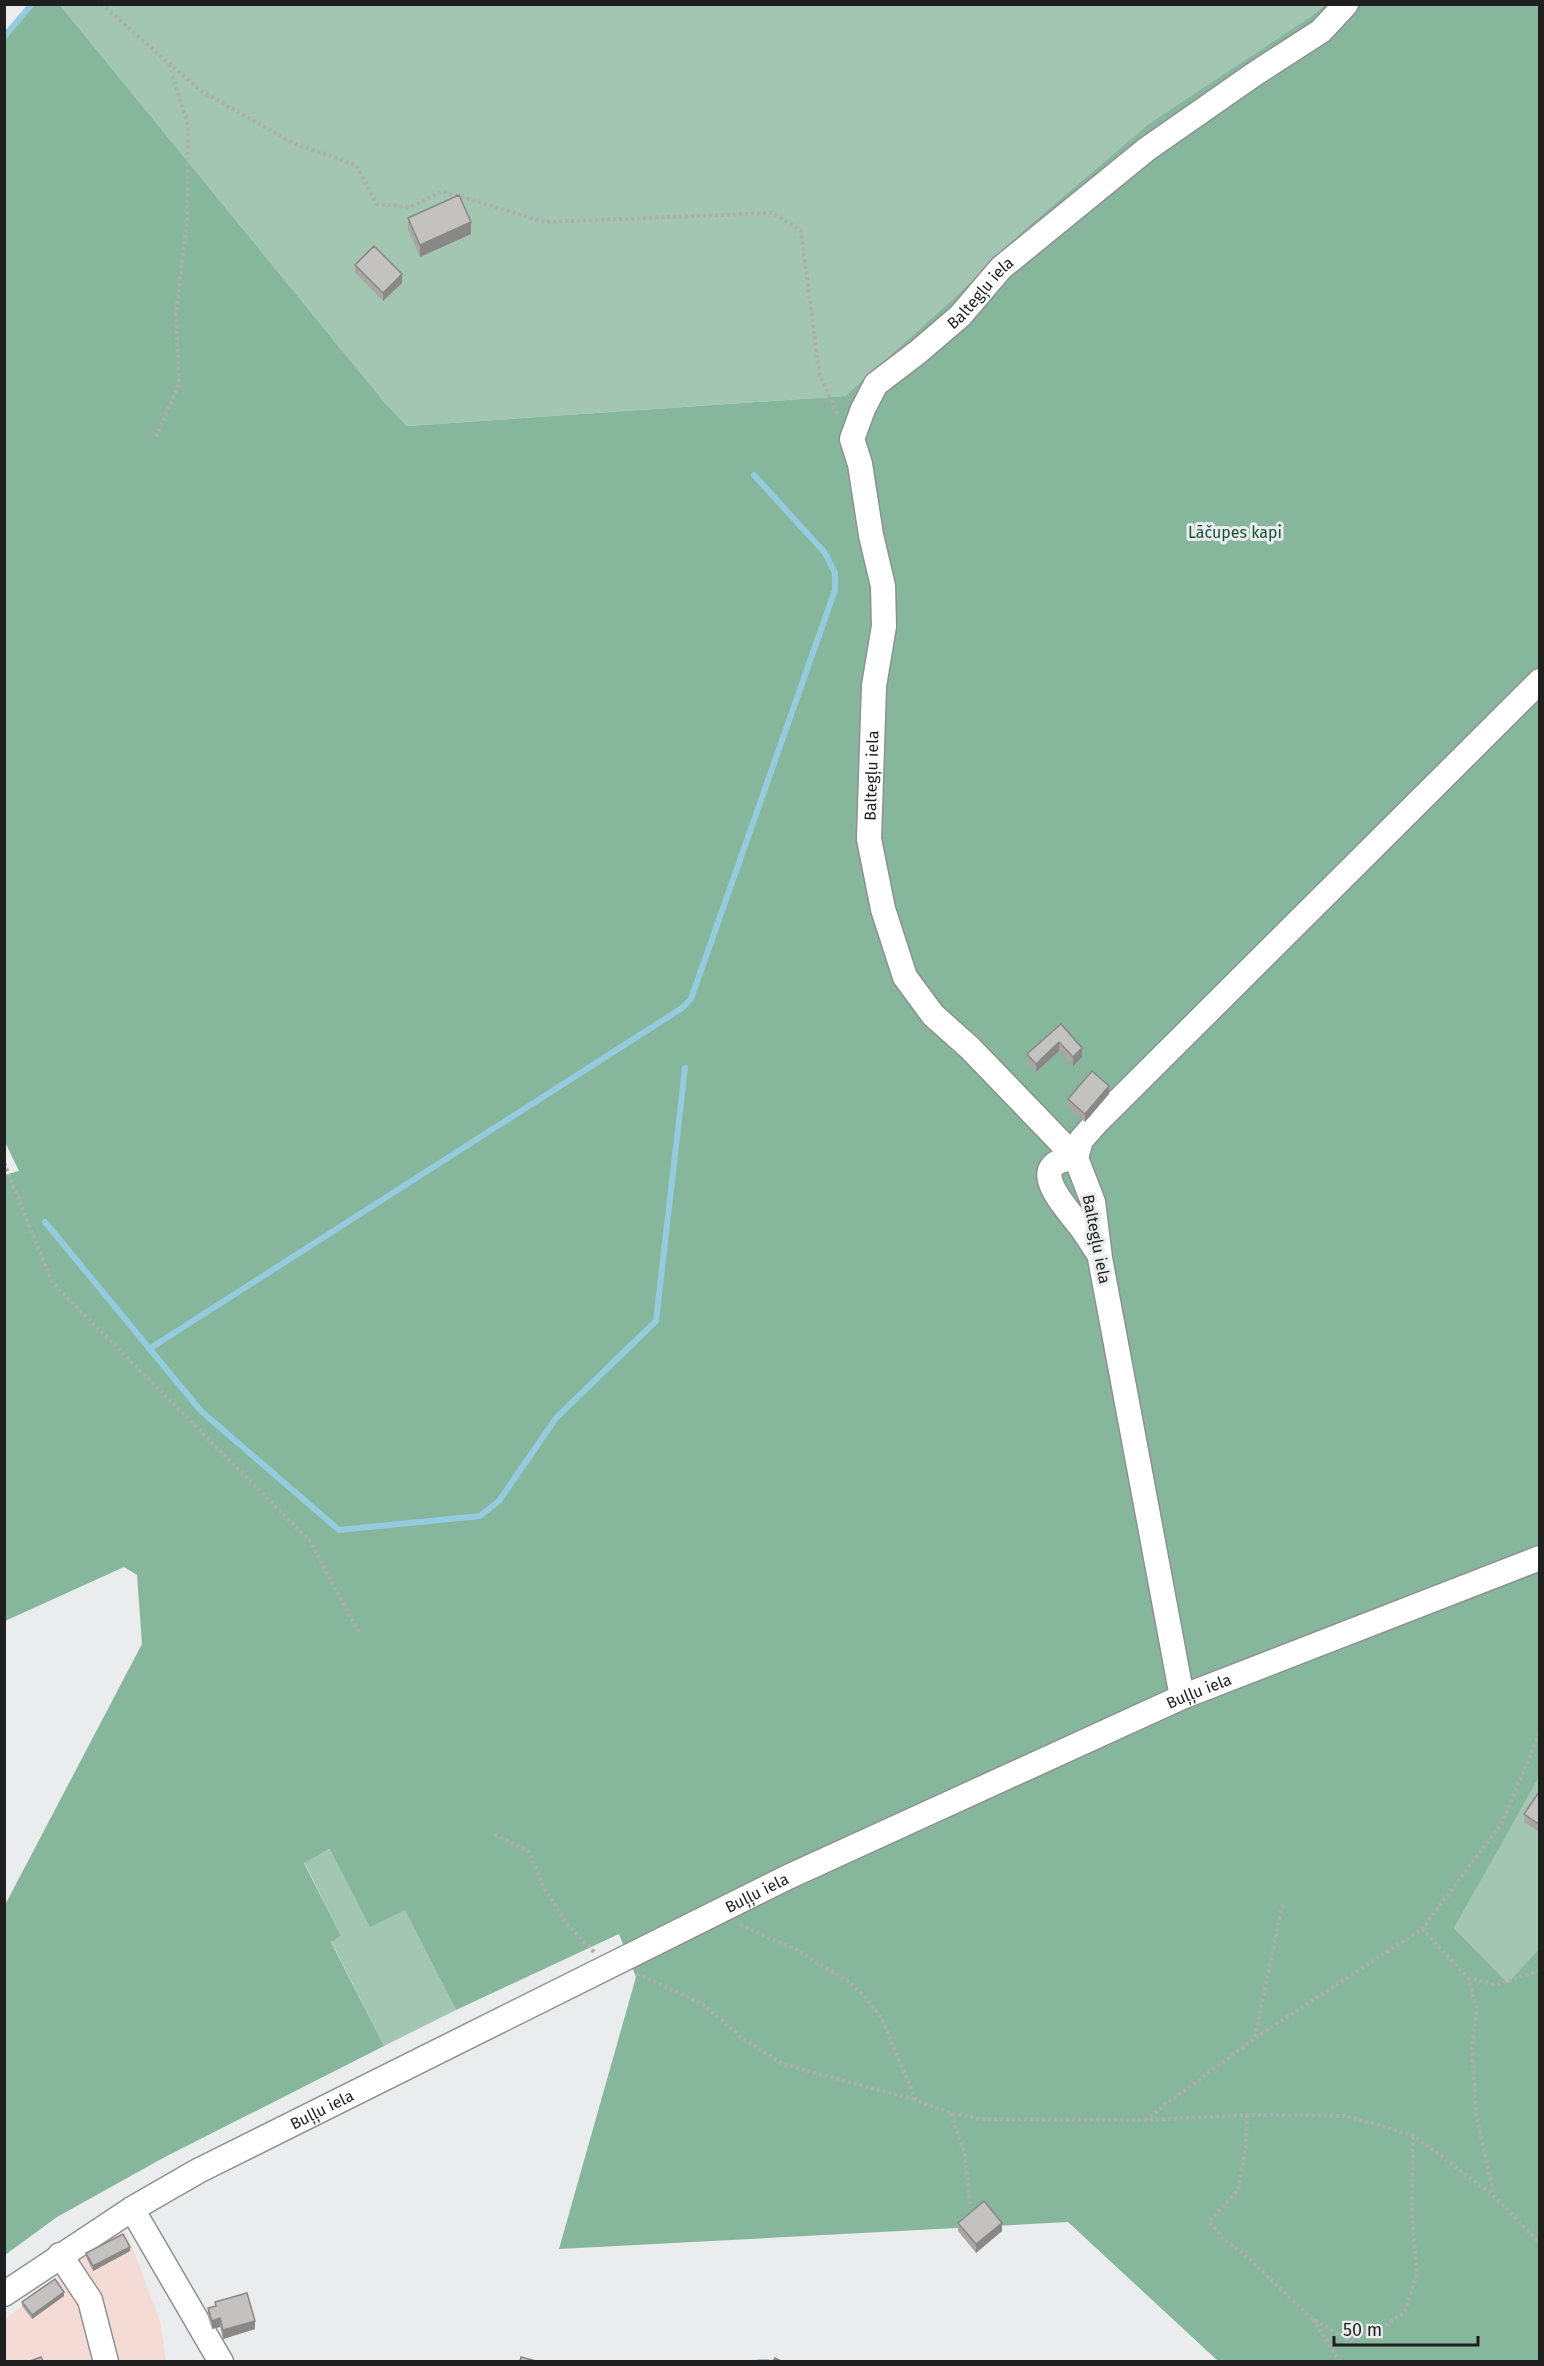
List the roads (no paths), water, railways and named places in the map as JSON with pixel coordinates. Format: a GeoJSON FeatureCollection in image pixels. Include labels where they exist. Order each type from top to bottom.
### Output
{"type":"FeatureCollection","features":[{"type":"Feature","properties":{"kind":"street","name":"Baltegļu iela"},"geometry":{"type":"LineString","coordinates":[[1182,1697],[1100,1258],[1093,1202],[1076,1158],[970,1048],[933,1015],[905,977],[883,909],[869,840],[874,686],[885,626],[883,586],[860,465],[852,439],[863,409],[876,384],[960,316],[1001,268],[1147,149],[1321,31],[1346,4]]}},
{"type":"Feature","properties":{"kind":"street"},"geometry":{"type":"LineString","coordinates":[[1100,1258],[1080,1226],[1054,1194],[1050,1175],[1054,1166],[1063,1159],[1076,1158],[1081,1140],[1096,1123],[1539,681]]}},
{"type":"Feature","properties":{"kind":"street","name":"Buļļu iela"},"geometry":{"type":"LineString","coordinates":[[4,2294],[132,2209],[198,2171],[788,1877],[1182,1697],[1539,1558]]}},
{"type":"Feature","properties":{"kind":"street"},"geometry":{"type":"LineString","coordinates":[[132,2209],[221,2361]]}},
{"type":"Feature","properties":{"kind":"street"},"geometry":{"type":"LineString","coordinates":[[60,2255],[90,2300],[106,2361]]}},
{"type":"Feature","properties":{"kind":"waterway"},"geometry":{"type":"LineString","coordinates":[[4,37],[32,4]]}},
{"type":"Feature","properties":{"kind":"waterway"},"geometry":{"type":"LineString","coordinates":[[149,1349],[682,1008],[691,999],[835,590],[835,573],[825,553],[754,475]]}},
{"type":"Feature","properties":{"kind":"waterway"},"geometry":{"type":"LineString","coordinates":[[45,1222],[201,1411],[339,1530],[480,1516],[499,1501],[556,1418],[656,1321],[685,1068]]}},
{"type":"Feature","properties":{"kind":"waterway"},"geometry":{"type":"LineString","coordinates":[[759,2362],[768,2362]]}},
{"type":"Feature","properties":{"kind":"park label","name":"Lāčupes kapi"},"geometry":{"type":"Point","coordinates":[1235,532]}}]}
